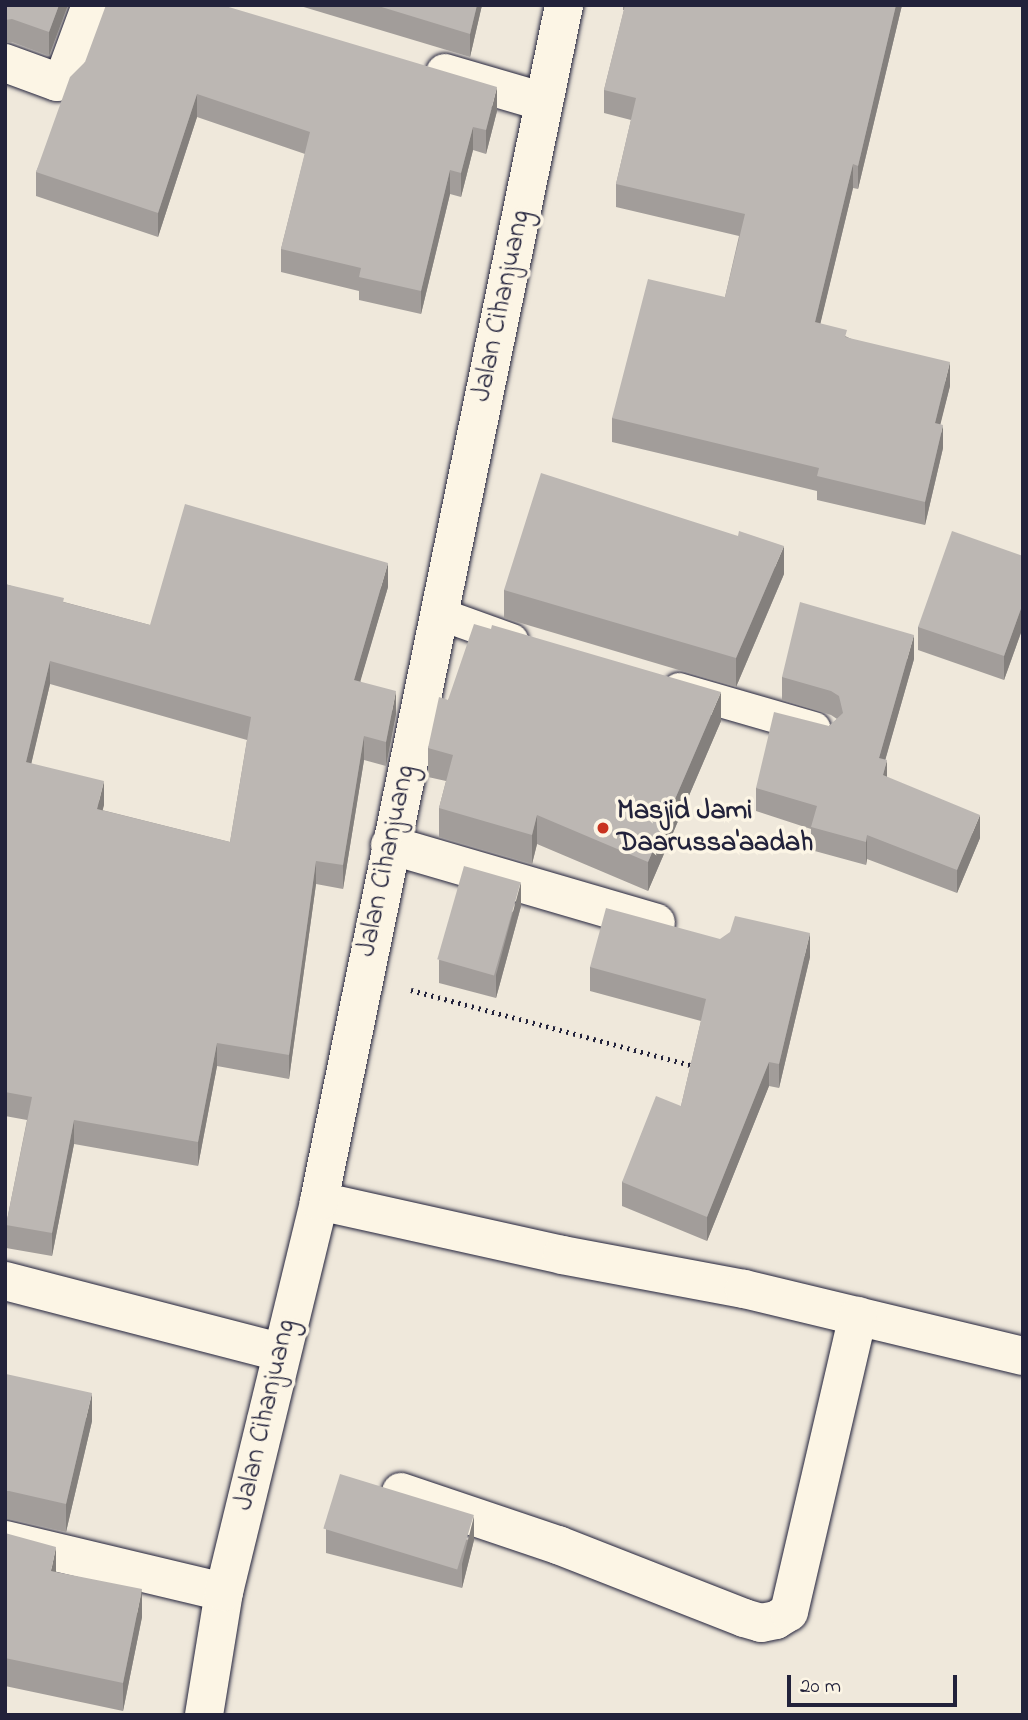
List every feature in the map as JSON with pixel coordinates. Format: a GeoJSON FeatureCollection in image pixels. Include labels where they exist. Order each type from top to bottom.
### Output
{"type":"FeatureCollection","features":[{"type":"Feature","properties":{"kind":"street"},"geometry":{"type":"LineString","coordinates":[[5,63],[57,82],[64,78],[91,5]]}},
{"type":"Feature","properties":{"kind":"street","name":"Jalan Cihanjuang"},"geometry":{"type":"LineString","coordinates":[[204,1715],[224,1592],[280,1352],[319,1201],[564,5]]}},
{"type":"Feature","properties":{"kind":"street"},"geometry":{"type":"LineString","coordinates":[[415,63],[544,102]]}},
{"type":"Feature","properties":{"kind":"street"},"geometry":{"type":"LineString","coordinates":[[390,845],[688,933]]}},
{"type":"Feature","properties":{"kind":"street"},"geometry":{"type":"LineString","coordinates":[[319,1201],[858,1316],[1023,1356]]}},
{"type":"Feature","properties":{"kind":"street"},"geometry":{"type":"LineString","coordinates":[[5,1281],[280,1352]]}},
{"type":"Feature","properties":{"kind":"street"},"geometry":{"type":"LineString","coordinates":[[401,1492],[558,1545],[744,1618],[761,1623],[776,1620],[789,1612],[858,1316]]}},
{"type":"Feature","properties":{"kind":"street"},"geometry":{"type":"LineString","coordinates":[[5,1540],[224,1592]]}},
{"type":"Feature","properties":{"kind":"lane"},"geometry":{"type":"LineString","coordinates":[[438,613],[537,647]]}},
{"type":"Feature","properties":{"kind":"lane"},"geometry":{"type":"LineString","coordinates":[[655,682],[825,732]]}},
{"type":"Feature","properties":{"kind":"path"},"geometry":{"type":"LineString","coordinates":[[363,978],[690,1065]]}},
{"type":"Feature","properties":{"kind":"building"},"geometry":{"type":"Polygon","coordinates":[[[5,5],[59,5],[49,32],[12,19],[5,20],[5,5]]]}},
{"type":"Feature","properties":{"kind":"building"},"geometry":{"type":"Polygon","coordinates":[[[106,5],[222,5],[497,87],[486,130],[473,127],[461,173],[450,170],[421,291],[359,277],[361,268],[281,249],[310,132],[197,94],[158,213],[36,172],[70,77],[85,62],[106,5]]]}},
{"type":"Feature","properties":{"kind":"building"},"geometry":{"type":"Polygon","coordinates":[[[375,5],[477,5],[470,34],[375,5]]]}},
{"type":"Feature","properties":{"kind":"building"},"geometry":{"type":"Polygon","coordinates":[[[625,5],[896,5],[858,166],[853,164],[815,322],[847,330],[845,337],[950,362],[935,423],[943,425],[925,502],[817,476],[819,468],[612,418],[648,279],[725,297],[745,214],[616,184],[636,98],[604,90],[625,5]]]}},
{"type":"Feature","properties":{"kind":"building"},"geometry":{"type":"Polygon","coordinates":[[[541,473],[738,536],[739,531],[784,546],[736,658],[504,590],[541,473]]]}},
{"type":"Feature","properties":{"kind":"building"},"geometry":{"type":"Polygon","coordinates":[[[185,504],[388,563],[354,680],[396,691],[386,742],[364,736],[343,865],[316,861],[289,1055],[217,1043],[198,1142],[74,1120],[52,1233],[6,1225],[32,1097],[5,1092],[5,584],[64,598],[63,602],[150,625],[185,504]],[[50,661],[26,762],[104,781],[97,809],[230,842],[251,717],[50,661]]]}},
{"type":"Feature","properties":{"kind":"building"},"geometry":{"type":"Polygon","coordinates":[[[952,531],[1023,556],[1023,603],[1004,656],[918,627],[952,531]]]}},
{"type":"Feature","properties":{"kind":"building"},"geometry":{"type":"Polygon","coordinates":[[[800,602],[914,635],[879,758],[887,760],[883,775],[980,815],[957,870],[867,835],[866,842],[811,827],[817,806],[756,788],[774,712],[829,726],[843,713],[839,696],[831,691],[782,677],[800,602]]]}},
{"type":"Feature","properties":{"kind":"building"},"geometry":{"type":"Polygon","coordinates":[[[474,624],[491,629],[492,625],[721,692],[648,862],[537,815],[532,835],[439,808],[453,755],[428,748],[439,697],[448,700],[474,624]]]}},
{"type":"Feature","properties":{"kind":"building"},"geometry":{"type":"Polygon","coordinates":[[[464,866],[521,882],[494,976],[437,959],[464,866]]]}},
{"type":"Feature","properties":{"kind":"building"},"geometry":{"type":"Polygon","coordinates":[[[606,908],[720,939],[730,932],[735,916],[810,933],[779,1064],[769,1062],[707,1217],[622,1182],[656,1096],[681,1106],[706,999],[590,967],[606,908]]]}},
{"type":"Feature","properties":{"kind":"building"},"geometry":{"type":"Polygon","coordinates":[[[6,1374],[92,1393],[66,1504],[5,1491],[6,1374]]]}},
{"type":"Feature","properties":{"kind":"building"},"geometry":{"type":"Polygon","coordinates":[[[340,1474],[474,1515],[457,1569],[323,1529],[340,1474]]]}},
{"type":"Feature","properties":{"kind":"building"},"geometry":{"type":"Polygon","coordinates":[[[5,1533],[56,1547],[51,1571],[142,1589],[123,1683],[5,1658],[5,1533]]]}},
{"type":"Feature","properties":{"kind":"place","name":"Masjid Jami Daarussa'aadah"},"geometry":{"type":"Point","coordinates":[603,828]}}]}
